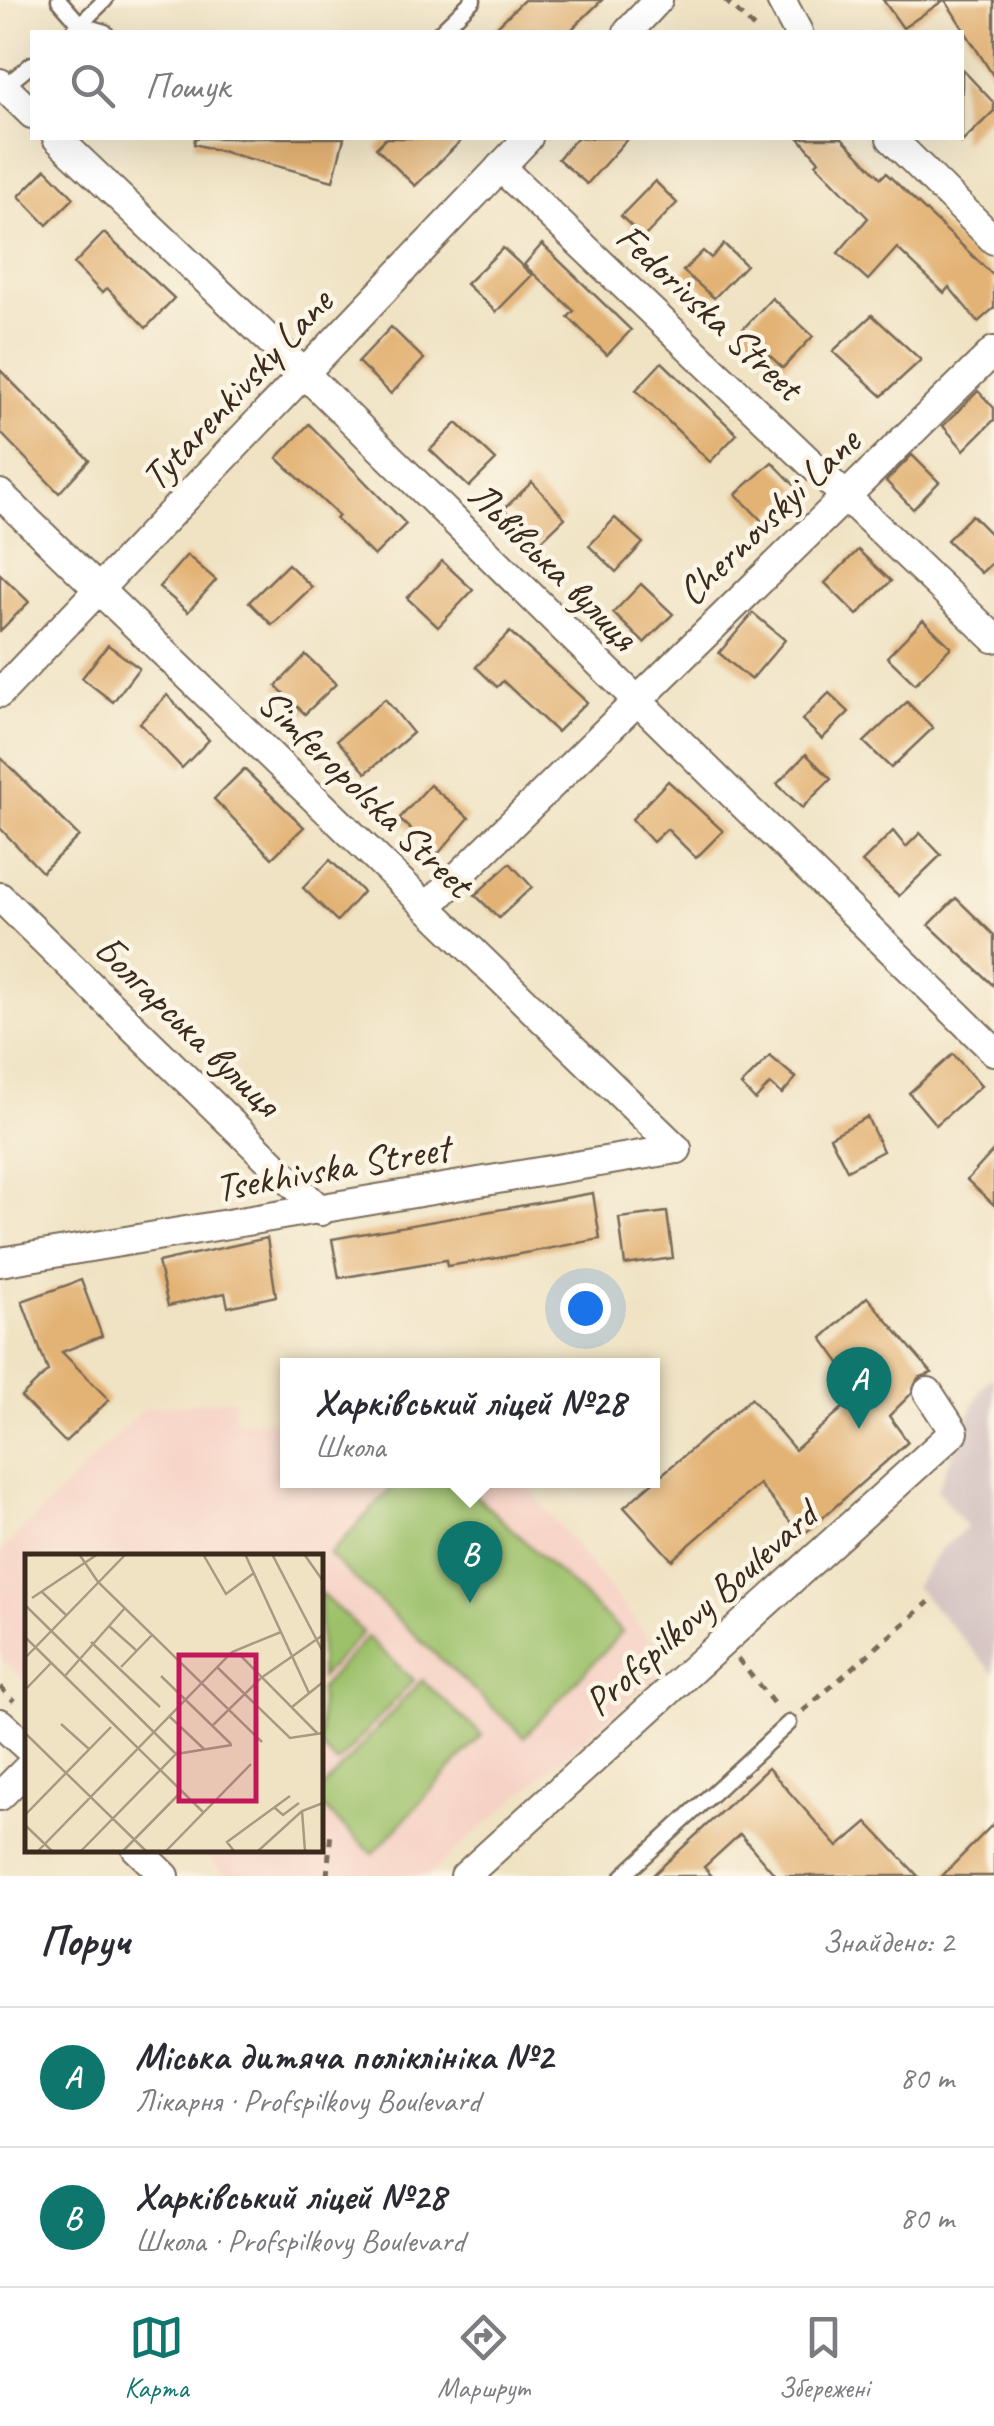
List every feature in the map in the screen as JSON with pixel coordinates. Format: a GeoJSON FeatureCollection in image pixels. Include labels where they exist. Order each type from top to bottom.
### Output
{"type":"FeatureCollection","features":[{"type":"Feature","properties":{"kind":"street"},"geometry":{"type":"LineString","coordinates":[[630,30],[658,0]]}},
{"type":"Feature","properties":{"kind":"street"},"geometry":{"type":"LineString","coordinates":[[781,0],[797,30]]}},
{"type":"Feature","properties":{"kind":"street"},"geometry":{"type":"LineString","coordinates":[[2,85],[30,112]]}},
{"type":"Feature","properties":{"kind":"street","name":"Львівська вулиця"},"geometry":{"type":"LineString","coordinates":[[59,140],[305,374],[635,702],[994,1050]]}},
{"type":"Feature","properties":{"kind":"street","name":"Tytarenkivsky Lane"},"geometry":{"type":"LineString","coordinates":[[0,693],[526,140]]}},
{"type":"Feature","properties":{"kind":"street"},"geometry":{"type":"LineString","coordinates":[[893,140],[994,240]]}},
{"type":"Feature","properties":{"kind":"street","name":"Fedorivska Street"},"geometry":{"type":"LineString","coordinates":[[500,168],[994,638]]}},
{"type":"Feature","properties":{"kind":"street","name":"Chernovskyi Lane"},"geometry":{"type":"LineString","coordinates":[[428,907],[994,351]]}},
{"type":"Feature","properties":{"kind":"street","name":"Simferopolska Street"},"geometry":{"type":"LineString","coordinates":[[0,494],[677,1149]]}},
{"type":"Feature","properties":{"kind":"street","name":"Болгарська вулиця"},"geometry":{"type":"LineString","coordinates":[[0,897],[321,1211]]}},
{"type":"Feature","properties":{"kind":"street","name":"Tsekhivska Street"},"geometry":{"type":"LineString","coordinates":[[0,1262],[677,1149]]}},
{"type":"Feature","properties":{"kind":"street","name":"Profspilkovy Boulevard"},"geometry":{"type":"LineString","coordinates":[[464,1876],[954,1432],[928,1392]]}},
{"type":"Feature","properties":{"kind":"street"},"geometry":{"type":"LineString","coordinates":[[0,1723],[25,1745]]}},
{"type":"Feature","properties":{"kind":"street"},"geometry":{"type":"LineString","coordinates":[[0,1796],[25,1771]]}},
{"type":"Feature","properties":{"kind":"street"},"geometry":{"type":"LineString","coordinates":[[139,1851],[165,1876]]}},
{"type":"Feature","properties":{"kind":"lane"},"geometry":{"type":"LineString","coordinates":[[59,0],[76,28],[105,0]]}},
{"type":"Feature","properties":{"kind":"lane"},"geometry":{"type":"LineString","coordinates":[[442,30],[474,0]]}},
{"type":"Feature","properties":{"kind":"lane"},"geometry":{"type":"LineString","coordinates":[[2,85],[30,65]]}},
{"type":"Feature","properties":{"kind":"lane"},"geometry":{"type":"LineString","coordinates":[[623,1876],[790,1723]]}},
{"type":"Feature","properties":{"kind":"path"},"geometry":{"type":"LineString","coordinates":[[725,0],[756,30]]}},
{"type":"Feature","properties":{"kind":"path"},"geometry":{"type":"LineString","coordinates":[[724,1641],[790,1723],[929,1602]]}},
{"type":"Feature","properties":{"kind":"path"},"geometry":{"type":"LineString","coordinates":[[326,1876],[332,1832]]}},
{"type":"Feature","properties":{"kind":"shaded area"},"geometry":{"type":"Polygon","coordinates":[[[994,1376],[994,1674],[915,1586],[941,1549],[967,1528],[937,1490],[981,1388],[994,1376]]]}},
{"type":"Feature","properties":{"kind":"shaded area"},"geometry":{"type":"Polygon","coordinates":[[[234,1399],[235,1421],[280,1420],[280,1488],[530,1488],[658,1650],[660,1673],[427,1876],[227,1876],[201,1851],[322,1851],[322,1554],[25,1554],[25,1682],[0,1657],[0,1552],[144,1408],[234,1399]]]}},
{"type":"Feature","properties":{"kind":"green space"},"geometry":{"type":"Polygon","coordinates":[[[392,1488],[468,1488],[622,1632],[524,1737],[329,1555],[392,1488]]]}},
{"type":"Feature","properties":{"kind":"green space"},"geometry":{"type":"Polygon","coordinates":[[[322,1595],[363,1632],[322,1676],[322,1595]]]}},
{"type":"Feature","properties":{"kind":"green space"},"geometry":{"type":"Polygon","coordinates":[[[367,1637],[414,1680],[337,1763],[322,1749],[322,1686],[367,1637]]]}},
{"type":"Feature","properties":{"kind":"green space"},"geometry":{"type":"Polygon","coordinates":[[[422,1680],[482,1735],[373,1854],[322,1807],[322,1789],[422,1680]]]}},
{"type":"Feature","properties":{"kind":"building"},"geometry":{"type":"Polygon","coordinates":[[[524,0],[602,0],[571,30],[493,30],[524,0]]]}},
{"type":"Feature","properties":{"kind":"building"},"geometry":{"type":"Polygon","coordinates":[[[883,0],[944,0],[903,28],[883,0]]]}},
{"type":"Feature","properties":{"kind":"building"},"geometry":{"type":"Polygon","coordinates":[[[945,0],[994,0],[994,77],[945,0]]]}},
{"type":"Feature","properties":{"kind":"building"},"geometry":{"type":"Polygon","coordinates":[[[964,71],[994,103],[994,111],[962,142],[964,71]]]}},
{"type":"Feature","properties":{"kind":"building"},"geometry":{"type":"Polygon","coordinates":[[[195,140],[343,140],[333,181],[194,144],[195,140]]]}},
{"type":"Feature","properties":{"kind":"building"},"geometry":{"type":"Polygon","coordinates":[[[384,140],[462,140],[415,186],[376,148],[384,140]]]}},
{"type":"Feature","properties":{"kind":"building"},"geometry":{"type":"Polygon","coordinates":[[[575,140],[626,140],[587,184],[558,159],[575,140]]]}},
{"type":"Feature","properties":{"kind":"building"},"geometry":{"type":"Polygon","coordinates":[[[801,140],[844,140],[881,178],[886,173],[994,276],[994,308],[978,322],[949,287],[944,293],[897,248],[868,280],[838,253],[868,218],[816,164],[819,161],[801,140]]]}},
{"type":"Feature","properties":{"kind":"building"},"geometry":{"type":"Polygon","coordinates":[[[46,169],[74,198],[47,225],[19,196],[46,169]]]}},
{"type":"Feature","properties":{"kind":"building"},"geometry":{"type":"Polygon","coordinates":[[[655,181],[677,203],[643,238],[621,216],[655,181]]]}},
{"type":"Feature","properties":{"kind":"building"},"geometry":{"type":"Polygon","coordinates":[[[104,233],[174,298],[146,328],[107,288],[102,293],[74,264],[104,233]]]}},
{"type":"Feature","properties":{"kind":"building"},"geometry":{"type":"Polygon","coordinates":[[[542,244],[631,330],[607,355],[568,317],[574,311],[524,265],[542,244]]]}},
{"type":"Feature","properties":{"kind":"building"},"geometry":{"type":"Polygon","coordinates":[[[724,244],[746,265],[714,298],[683,271],[703,251],[711,258],[724,244]]]}},
{"type":"Feature","properties":{"kind":"building"},"geometry":{"type":"Polygon","coordinates":[[[503,248],[532,275],[496,312],[466,284],[503,248]]]}},
{"type":"Feature","properties":{"kind":"building"},"geometry":{"type":"Polygon","coordinates":[[[772,298],[813,336],[783,368],[742,330],[772,298]]]}},
{"type":"Feature","properties":{"kind":"building"},"geometry":{"type":"Polygon","coordinates":[[[872,315],[921,360],[882,396],[833,351],[872,315]]]}},
{"type":"Feature","properties":{"kind":"building"},"geometry":{"type":"Polygon","coordinates":[[[391,327],[424,359],[391,394],[358,362],[391,327]]]}},
{"type":"Feature","properties":{"kind":"building"},"geometry":{"type":"Polygon","coordinates":[[[662,362],[737,434],[710,462],[636,390],[662,362]]]}},
{"type":"Feature","properties":{"kind":"building"},"geometry":{"type":"Polygon","coordinates":[[[0,370],[89,460],[59,493],[0,432],[0,370]]]}},
{"type":"Feature","properties":{"kind":"building"},"geometry":{"type":"Polygon","coordinates":[[[978,391],[994,408],[994,420],[964,450],[943,426],[978,391]]]}},
{"type":"Feature","properties":{"kind":"building"},"geometry":{"type":"Polygon","coordinates":[[[457,423],[496,460],[469,487],[430,450],[457,423]]]}},
{"type":"Feature","properties":{"kind":"building"},"geometry":{"type":"Polygon","coordinates":[[[309,424],[406,524],[374,556],[336,519],[339,516],[277,458],[309,424]]]}},
{"type":"Feature","properties":{"kind":"building"},"geometry":{"type":"Polygon","coordinates":[[[912,455],[939,482],[913,509],[886,481],[912,455]]]}},
{"type":"Feature","properties":{"kind":"building"},"geometry":{"type":"Polygon","coordinates":[[[772,462],[799,490],[763,522],[736,494],[772,462]]]}},
{"type":"Feature","properties":{"kind":"building"},"geometry":{"type":"Polygon","coordinates":[[[532,482],[565,518],[538,544],[504,509],[532,482]]]}},
{"type":"Feature","properties":{"kind":"building"},"geometry":{"type":"Polygon","coordinates":[[[972,515],[994,537],[994,561],[981,573],[947,540],[972,515]]]}},
{"type":"Feature","properties":{"kind":"building"},"geometry":{"type":"Polygon","coordinates":[[[615,518],[643,543],[616,572],[589,546],[615,518]]]}},
{"type":"Feature","properties":{"kind":"building"},"geometry":{"type":"Polygon","coordinates":[[[858,550],[891,581],[857,615],[825,583],[858,550]]]}},
{"type":"Feature","properties":{"kind":"building"},"geometry":{"type":"Polygon","coordinates":[[[187,555],[216,580],[188,612],[159,587],[187,555]]]}},
{"type":"Feature","properties":{"kind":"building"},"geometry":{"type":"Polygon","coordinates":[[[442,561],[473,590],[438,627],[407,598],[442,561]]]}},
{"type":"Feature","properties":{"kind":"building"},"geometry":{"type":"Polygon","coordinates":[[[288,564],[312,587],[272,625],[249,602],[288,564]]]}},
{"type":"Feature","properties":{"kind":"building"},"geometry":{"type":"Polygon","coordinates":[[[0,574],[29,602],[0,631],[0,574]]]}},
{"type":"Feature","properties":{"kind":"building"},"geometry":{"type":"Polygon","coordinates":[[[641,584],[673,614],[644,643],[613,613],[641,584]]]}},
{"type":"Feature","properties":{"kind":"building"},"geometry":{"type":"Polygon","coordinates":[[[753,613],[785,640],[751,680],[719,653],[753,613]]]}},
{"type":"Feature","properties":{"kind":"building"},"geometry":{"type":"Polygon","coordinates":[[[923,620],[951,647],[915,684],[887,657],[923,620]]]}},
{"type":"Feature","properties":{"kind":"building"},"geometry":{"type":"Polygon","coordinates":[[[510,632],[587,702],[557,732],[503,681],[497,687],[476,667],[510,632]]]}},
{"type":"Feature","properties":{"kind":"building"},"geometry":{"type":"Polygon","coordinates":[[[108,645],[139,668],[113,702],[82,678],[108,645]]]}},
{"type":"Feature","properties":{"kind":"building"},"geometry":{"type":"Polygon","coordinates":[[[306,655],[336,684],[305,714],[276,686],[306,655]]]}},
{"type":"Feature","properties":{"kind":"building"},"geometry":{"type":"Polygon","coordinates":[[[829,693],[849,712],[822,739],[802,720],[829,693]]]}},
{"type":"Feature","properties":{"kind":"building"},"geometry":{"type":"Polygon","coordinates":[[[167,695],[209,740],[182,768],[140,723],[167,695]]]}},
{"type":"Feature","properties":{"kind":"building"},"geometry":{"type":"Polygon","coordinates":[[[385,699],[413,733],[366,773],[337,740],[385,699]]]}},
{"type":"Feature","properties":{"kind":"building"},"geometry":{"type":"Polygon","coordinates":[[[907,702],[933,728],[891,768],[864,742],[907,702]]]}},
{"type":"Feature","properties":{"kind":"building"},"geometry":{"type":"Polygon","coordinates":[[[806,754],[831,779],[802,808],[777,784],[806,754]]]}},
{"type":"Feature","properties":{"kind":"building"},"geometry":{"type":"Polygon","coordinates":[[[0,757],[79,836],[42,872],[0,828],[0,757]]]}},
{"type":"Feature","properties":{"kind":"building"},"geometry":{"type":"Polygon","coordinates":[[[244,769],[304,827],[272,858],[214,799],[244,769]]]}},
{"type":"Feature","properties":{"kind":"building"},"geometry":{"type":"Polygon","coordinates":[[[668,781],[723,831],[696,858],[667,829],[653,842],[632,819],[668,781]]]}},
{"type":"Feature","properties":{"kind":"building"},"geometry":{"type":"Polygon","coordinates":[[[430,785],[469,818],[438,854],[399,819],[430,785]]]}},
{"type":"Feature","properties":{"kind":"building"},"geometry":{"type":"Polygon","coordinates":[[[893,831],[906,847],[920,833],[941,855],[899,896],[862,862],[893,831]]]}},
{"type":"Feature","properties":{"kind":"building"},"geometry":{"type":"Polygon","coordinates":[[[330,860],[363,892],[337,921],[303,888],[330,860]]]}},
{"type":"Feature","properties":{"kind":"building"},"geometry":{"type":"Polygon","coordinates":[[[510,863],[532,887],[499,918],[475,895],[510,863]]]}},
{"type":"Feature","properties":{"kind":"building"},"geometry":{"type":"Polygon","coordinates":[[[956,898],[994,935],[994,986],[929,925],[956,898]]]}},
{"type":"Feature","properties":{"kind":"building"},"geometry":{"type":"Polygon","coordinates":[[[953,1054],[981,1086],[936,1125],[909,1093],[953,1054]]]}},
{"type":"Feature","properties":{"kind":"building"},"geometry":{"type":"Polygon","coordinates":[[[770,1056],[796,1078],[782,1094],[770,1084],[755,1100],[741,1085],[770,1056]]]}},
{"type":"Feature","properties":{"kind":"building"},"geometry":{"type":"Polygon","coordinates":[[[867,1117],[883,1151],[847,1170],[830,1137],[867,1117]]]}},
{"type":"Feature","properties":{"kind":"building"},"geometry":{"type":"Polygon","coordinates":[[[994,1150],[994,1205],[967,1180],[994,1150]]]}},
{"type":"Feature","properties":{"kind":"building"},"geometry":{"type":"Polygon","coordinates":[[[593,1193],[600,1239],[447,1266],[446,1260],[339,1278],[332,1239],[593,1193]]]}},
{"type":"Feature","properties":{"kind":"building"},"geometry":{"type":"Polygon","coordinates":[[[667,1212],[673,1258],[625,1265],[619,1218],[667,1212]]]}},
{"type":"Feature","properties":{"kind":"building"},"geometry":{"type":"Polygon","coordinates":[[[267,1238],[276,1296],[228,1307],[225,1293],[168,1306],[158,1262],[267,1238]]]}},
{"type":"Feature","properties":{"kind":"building"},"geometry":{"type":"Polygon","coordinates":[[[81,1280],[102,1336],[62,1352],[109,1400],[65,1442],[21,1397],[48,1371],[22,1301],[81,1280]]]}},
{"type":"Feature","properties":{"kind":"building"},"geometry":{"type":"Polygon","coordinates":[[[867,1297],[932,1373],[918,1378],[911,1394],[889,1416],[908,1442],[802,1536],[759,1484],[672,1560],[624,1507],[646,1488],[660,1488],[660,1476],[751,1398],[795,1450],[861,1392],[822,1338],[867,1297]]]}},
{"type":"Feature","properties":{"kind":"building"},"geometry":{"type":"Polygon","coordinates":[[[768,1768],[838,1847],[867,1822],[918,1876],[776,1876],[740,1834],[704,1867],[712,1876],[652,1876],[768,1768]]]}},
{"type":"Feature","properties":{"kind":"building"},"geometry":{"type":"Polygon","coordinates":[[[994,1823],[994,1876],[942,1876],[994,1823]]]}},
{"type":"Feature","properties":{"kind":"place","name":"Міська дитяча поліклініка №2"},"geometry":{"type":"Point","coordinates":[859,1429]}},
{"type":"Feature","properties":{"kind":"place","name":"Харківський ліцей №28"},"geometry":{"type":"Point","coordinates":[470,1603]}}]}
